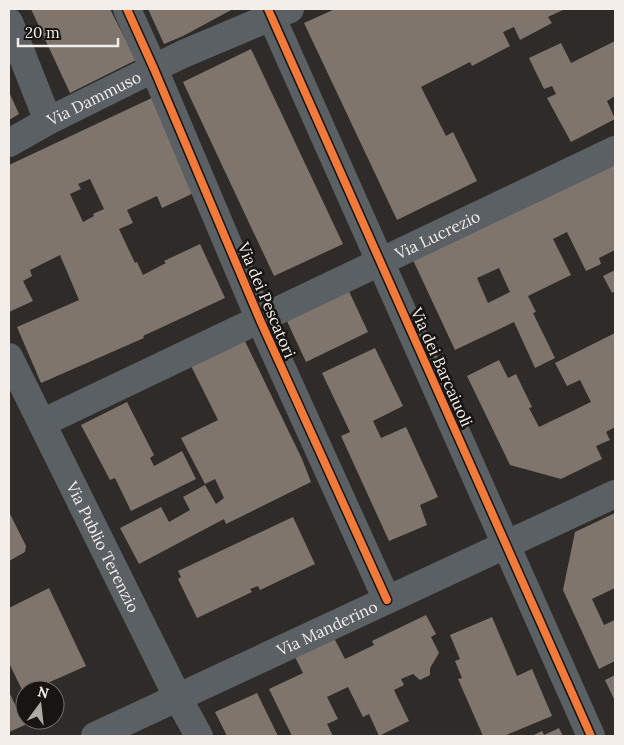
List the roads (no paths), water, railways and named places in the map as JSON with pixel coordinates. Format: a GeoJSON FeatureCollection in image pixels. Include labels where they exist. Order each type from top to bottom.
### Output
{"type":"FeatureCollection","features":[{"type":"Feature","properties":{"kind":"street","name":"Via dei Pescatori"},"geometry":{"type":"LineString","coordinates":[[127,9],[260,320],[387,600]]}},
{"type":"Feature","properties":{"kind":"street","name":"Via Dammuso"},"geometry":{"type":"LineString","coordinates":[[9,144],[48,121],[183,54],[277,12]]}},
{"type":"Feature","properties":{"kind":"street","name":"Via dei Barcaiuoli"},"geometry":{"type":"LineString","coordinates":[[277,12],[380,262],[591,736]]}},
{"type":"Feature","properties":{"kind":"street"},"geometry":{"type":"LineString","coordinates":[[9,22],[48,121]]}},
{"type":"Feature","properties":{"kind":"street","name":"Via Lucrezio"},"geometry":{"type":"LineString","coordinates":[[42,423],[615,150]]}},
{"type":"Feature","properties":{"kind":"street","name":"Via Publio Terenzio"},"geometry":{"type":"LineString","coordinates":[[9,357],[178,698],[199,736]]}},
{"type":"Feature","properties":{"kind":"street","name":"Via Manderino"},"geometry":{"type":"LineString","coordinates":[[95,736],[615,494]]}}]}
